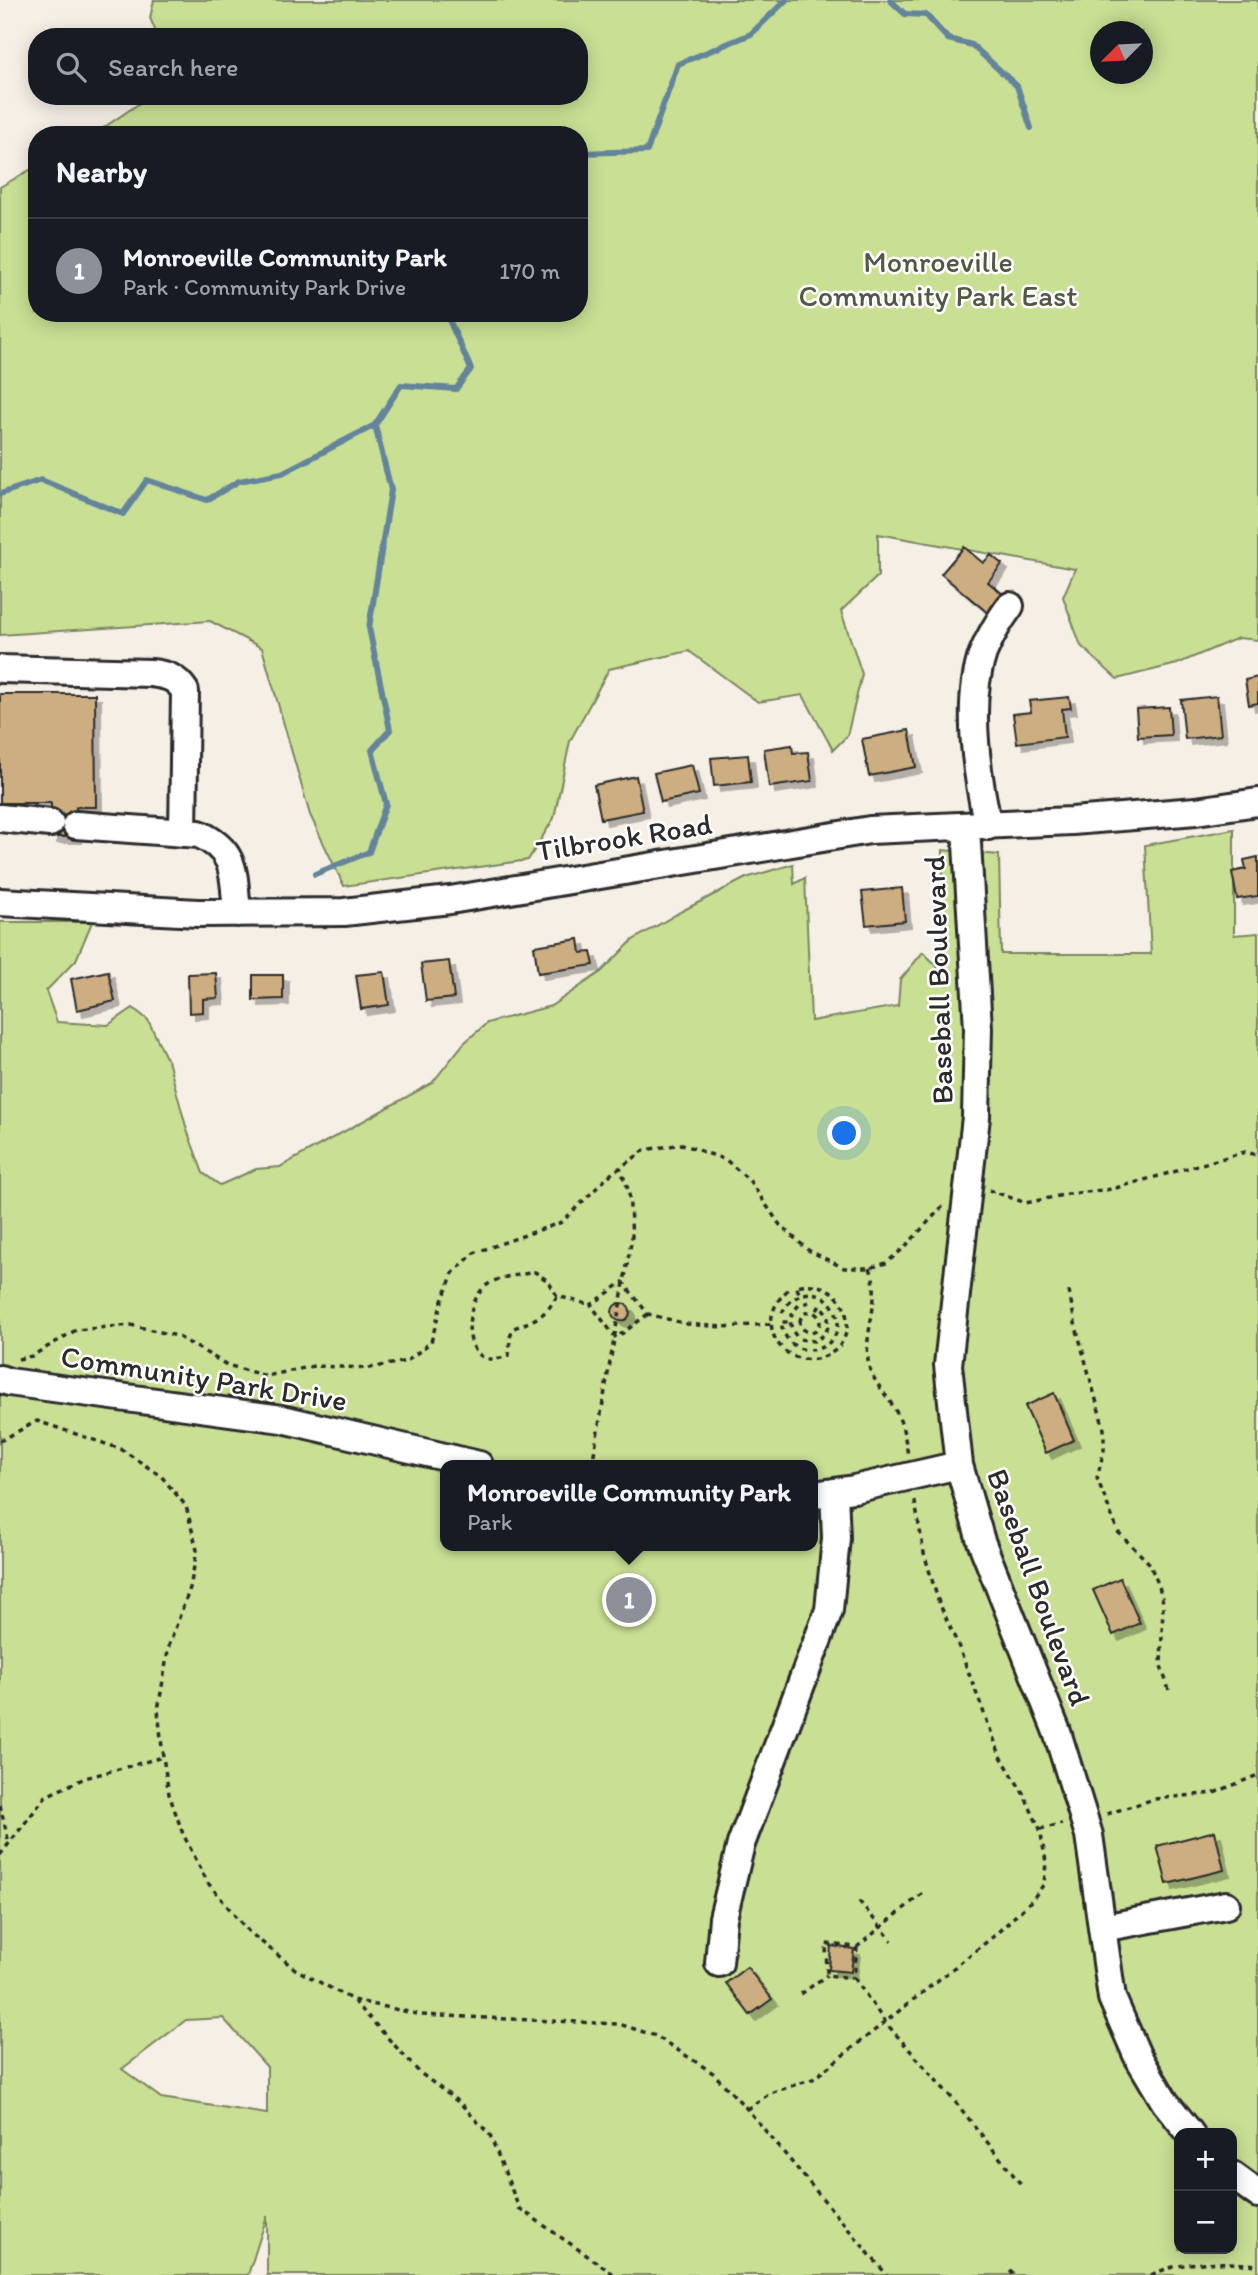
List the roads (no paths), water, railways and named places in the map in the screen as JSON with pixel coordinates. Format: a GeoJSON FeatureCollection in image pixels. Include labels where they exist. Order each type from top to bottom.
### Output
{"type":"FeatureCollection","features":[{"type":"Feature","properties":{"kind":"street","name":"Baseball Boulevard"},"geometry":{"type":"LineString","coordinates":[[1010,606],[996,626],[983,653],[976,687],[976,1116],[948,1365],[959,1465],[981,1541],[1057,1732],[1089,1835],[1112,1998],[1137,2055],[1165,2102],[1186,2128]]}},
{"type":"Feature","properties":{"kind":"street"},"geometry":{"type":"LineString","coordinates":[[0,669],[151,673],[169,676],[179,682],[185,691],[183,833]]}},
{"type":"Feature","properties":{"kind":"street","name":"Tilbrook Road"},"geometry":{"type":"LineString","coordinates":[[0,902],[198,913],[344,912],[437,902],[870,830],[977,827],[1196,811],[1258,802]]}},
{"type":"Feature","properties":{"kind":"street"},"geometry":{"type":"LineString","coordinates":[[0,818],[199,834],[216,842],[231,860],[237,912]]}},
{"type":"Feature","properties":{"kind":"street","name":"Community Park Drive"},"geometry":{"type":"LineString","coordinates":[[7,1369],[23,1384],[282,1419],[458,1460]]}},
{"type":"Feature","properties":{"kind":"street"},"geometry":{"type":"LineString","coordinates":[[719,1963],[723,1918],[741,1844],[829,1610],[836,1538],[823,1493],[959,1465]]}},
{"type":"Feature","properties":{"kind":"street"},"geometry":{"type":"LineString","coordinates":[[1102,1928],[1226,1905]]}},
{"type":"Feature","properties":{"kind":"street"},"geometry":{"type":"LineString","coordinates":[[1237,2179],[1258,2194]]}},
{"type":"Feature","properties":{"kind":"waterway"},"geometry":{"type":"LineString","coordinates":[[588,153],[647,151],[678,64],[751,34],[786,0]]}},
{"type":"Feature","properties":{"kind":"waterway"},"geometry":{"type":"LineString","coordinates":[[890,0],[905,14],[926,15],[948,39],[972,45],[1017,86],[1031,128]]}},
{"type":"Feature","properties":{"kind":"waterway"},"geometry":{"type":"LineString","coordinates":[[0,494],[41,480],[123,514],[147,480],[207,500],[239,481],[282,473],[375,425],[401,385],[456,389],[471,369],[450,322]]}},
{"type":"Feature","properties":{"kind":"waterway"},"geometry":{"type":"LineString","coordinates":[[315,874],[369,852],[386,804],[372,750],[390,730],[369,628],[391,490],[375,425]]}},
{"type":"Feature","properties":{"kind":"place","name":"Monroeville Community Park"},"geometry":{"type":"Point","coordinates":[629,1600]}},
{"type":"Feature","properties":{"kind":"park label","name":"Monroeville Community Park East"},"geometry":{"type":"Point","coordinates":[938,278]}}]}
